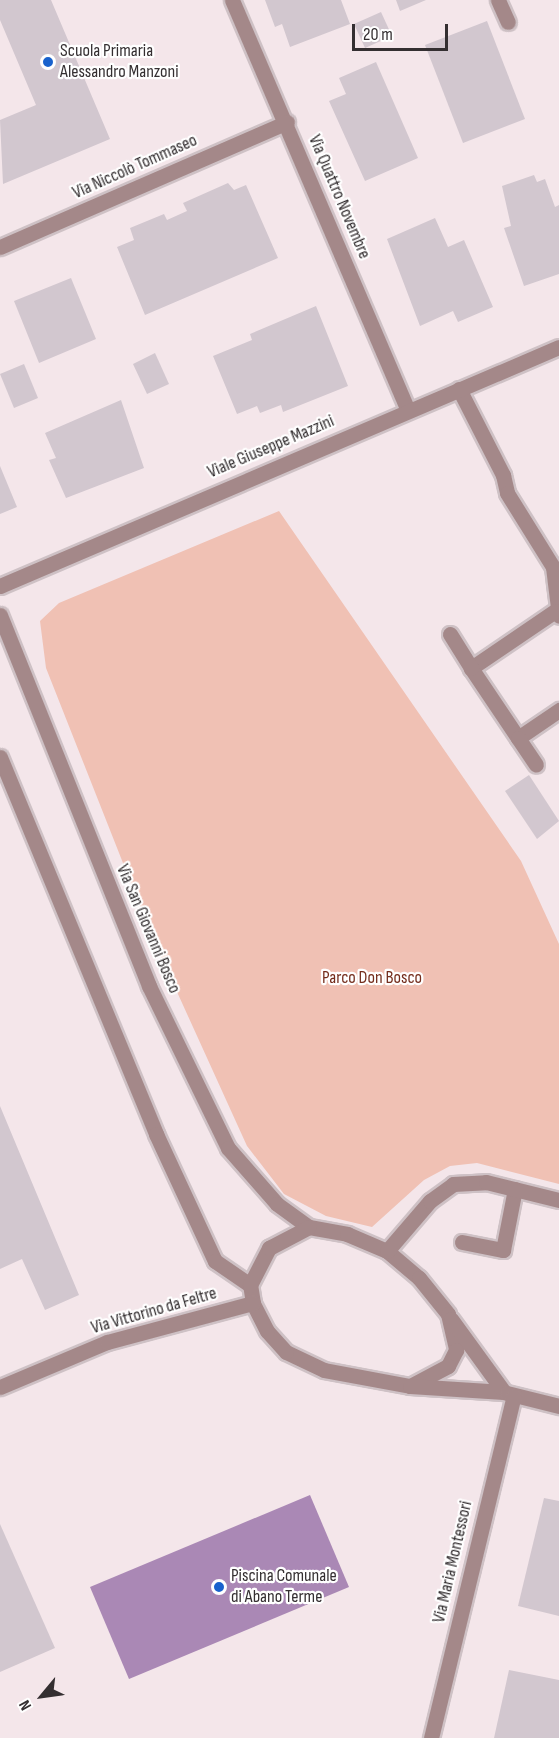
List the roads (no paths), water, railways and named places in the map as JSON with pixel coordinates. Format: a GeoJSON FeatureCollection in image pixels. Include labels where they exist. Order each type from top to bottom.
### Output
{"type":"FeatureCollection","features":[{"type":"Feature","properties":{"kind":"street","name":"Via Quattro Novembre"},"geometry":{"type":"LineString","coordinates":[[232,0],[287,122],[408,410]]}},
{"type":"Feature","properties":{"kind":"street"},"geometry":{"type":"LineString","coordinates":[[498,0],[508,22]]}},
{"type":"Feature","properties":{"kind":"street","name":"Via Niccolò Tommaseo"},"geometry":{"type":"LineString","coordinates":[[0,247],[287,122]]}},
{"type":"Feature","properties":{"kind":"street","name":"Viale Giuseppe Mazzini"},"geometry":{"type":"LineString","coordinates":[[0,585],[559,347]]}},
{"type":"Feature","properties":{"kind":"street"},"geometry":{"type":"LineString","coordinates":[[459,389],[503,475],[507,493],[553,567],[557,613],[471,668]]}},
{"type":"Feature","properties":{"kind":"street","name":"Via San Giovanni Bosco"},"geometry":{"type":"LineString","coordinates":[[0,615],[149,986],[228,1148],[277,1204],[309,1227],[347,1234],[387,1251],[419,1278],[509,1394]]}},
{"type":"Feature","properties":{"kind":"street"},"geometry":{"type":"LineString","coordinates":[[450,634],[536,765]]}},
{"type":"Feature","properties":{"kind":"street"},"geometry":{"type":"LineString","coordinates":[[518,738],[559,710]]}},
{"type":"Feature","properties":{"kind":"street"},"geometry":{"type":"LineString","coordinates":[[0,757],[156,1134],[216,1261],[250,1285]]}},
{"type":"Feature","properties":{"kind":"street"},"geometry":{"type":"LineString","coordinates":[[387,1251],[430,1201],[453,1184],[486,1182],[559,1200]]}},
{"type":"Feature","properties":{"kind":"street"},"geometry":{"type":"LineString","coordinates":[[462,1242],[503,1250],[515,1189]]}},
{"type":"Feature","properties":{"kind":"street"},"geometry":{"type":"LineString","coordinates":[[309,1227],[268,1248],[250,1285],[253,1304],[267,1331],[286,1352],[324,1370],[410,1386],[509,1394],[559,1406]]}},
{"type":"Feature","properties":{"kind":"street","name":"Via Vittorino da Feltre"},"geometry":{"type":"LineString","coordinates":[[0,1387],[107,1342],[253,1304]]}},
{"type":"Feature","properties":{"kind":"street","name":"Via San Giovanni Bosco"},"geometry":{"type":"LineString","coordinates":[[410,1386],[448,1366],[456,1350],[448,1314]]}},
{"type":"Feature","properties":{"kind":"street","name":"Via Maria Montessori"},"geometry":{"type":"LineString","coordinates":[[431,1738],[509,1394]]}},
{"type":"Feature","properties":{"kind":"place","name":"Scuola Primaria Alessandro Manzoni"},"geometry":{"type":"Point","coordinates":[48,62]}},
{"type":"Feature","properties":{"kind":"place","name":"Piscina Comunale di Abano Terme"},"geometry":{"type":"Point","coordinates":[219,1587]}},
{"type":"Feature","properties":{"kind":"park label","name":"Parco Don Bosco"},"geometry":{"type":"Point","coordinates":[372,978]}}]}
